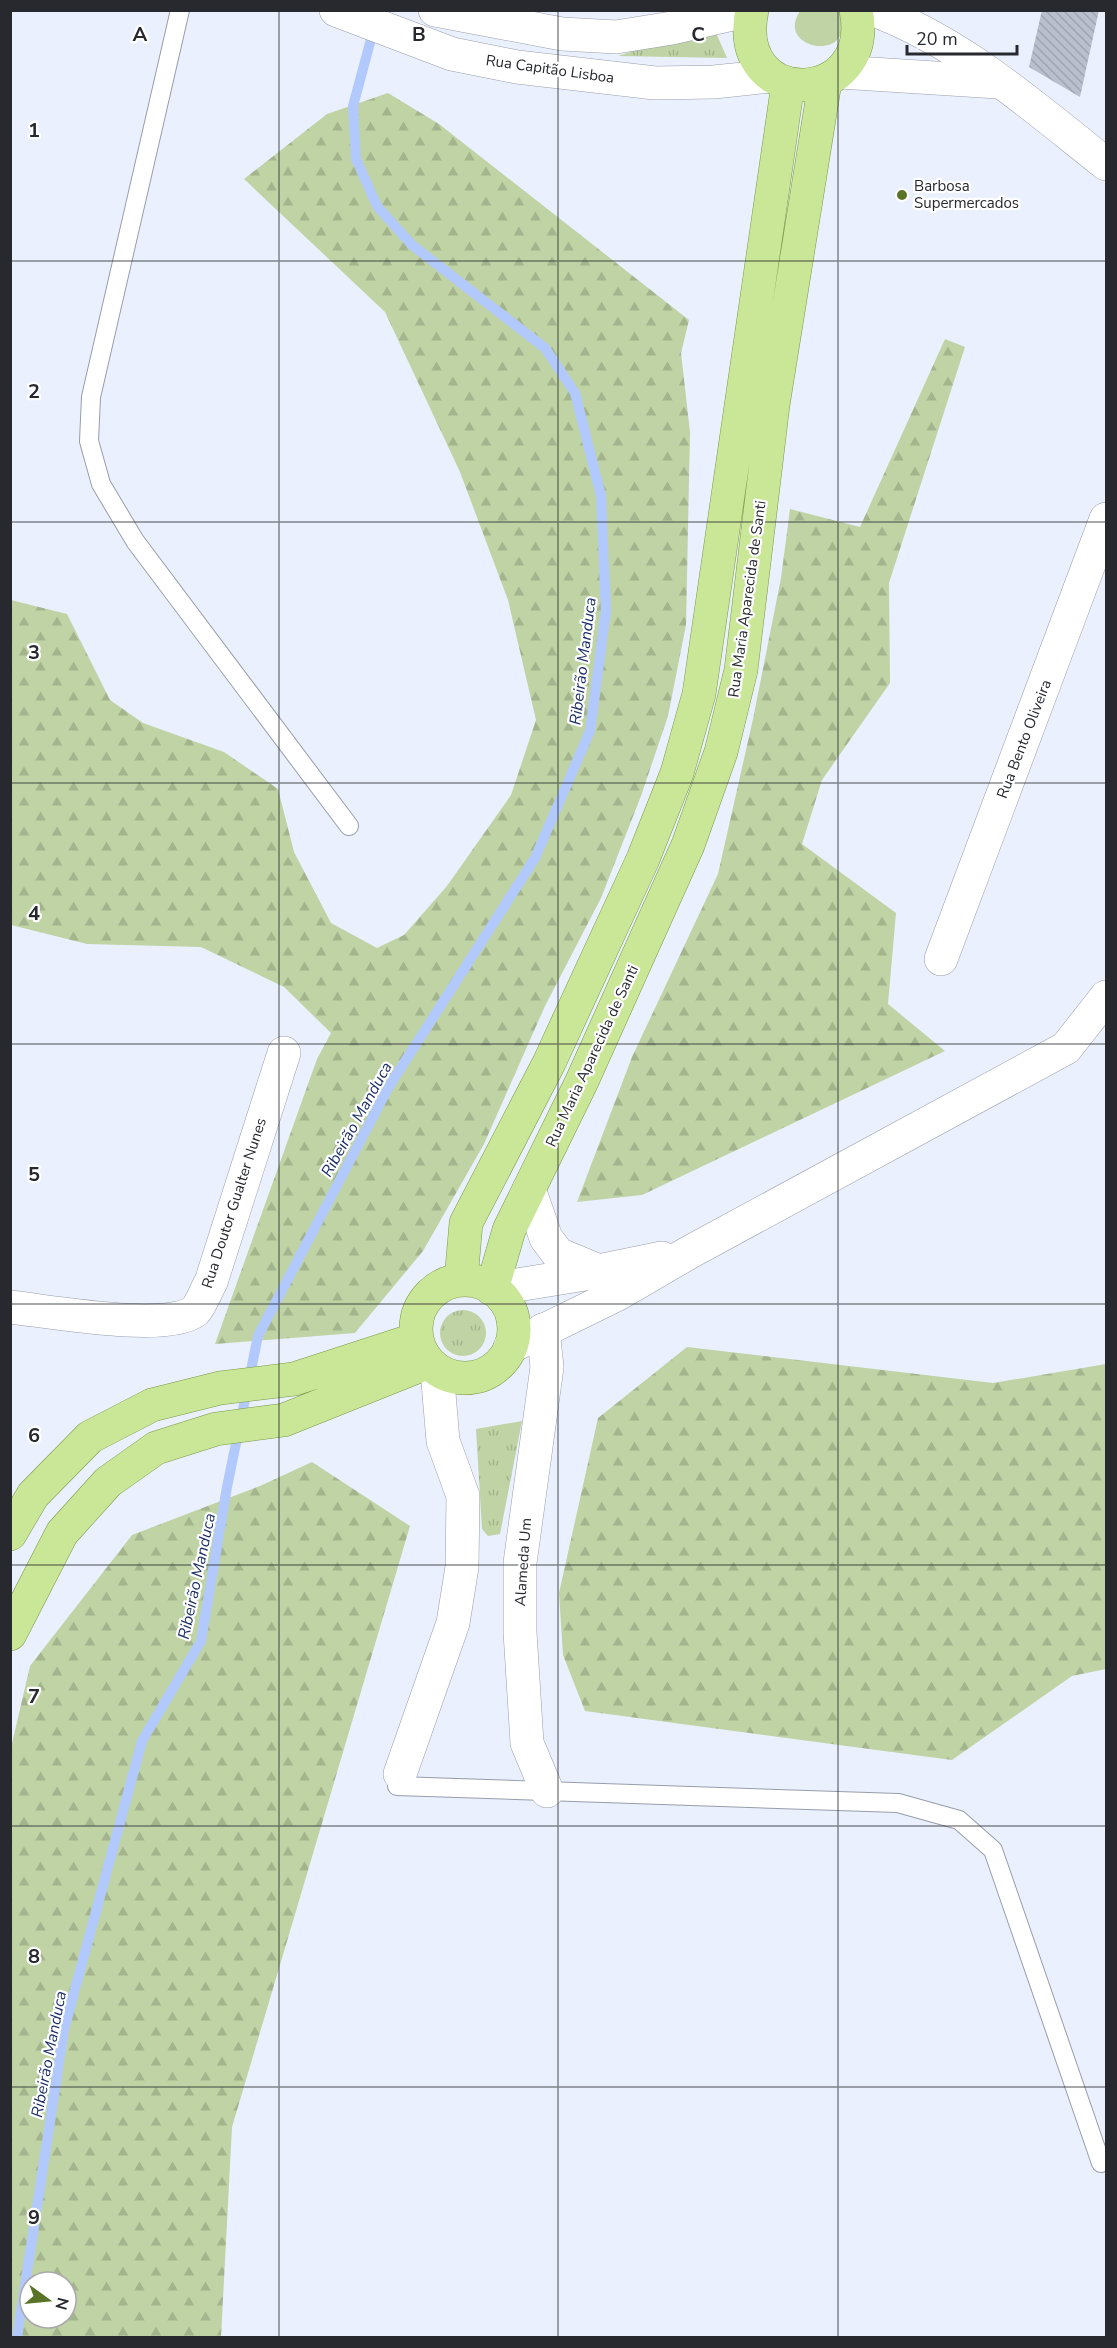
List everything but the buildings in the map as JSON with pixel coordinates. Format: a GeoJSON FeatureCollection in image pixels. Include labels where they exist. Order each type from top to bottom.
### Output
{"type":"FeatureCollection","features":[{"type":"Feature","properties":{"kind":"main road"},"geometry":{"type":"LineString","coordinates":[[751,10],[748,28],[750,46],[758,63],[780,80],[806,86],[832,77],[851,57],[858,40],[856,10]]}},
{"type":"Feature","properties":{"kind":"main road","name":"Rua Maria Aparecida de Santi"},"geometry":{"type":"LineString","coordinates":[[492,1288],[509,1230],[582,1081],[688,845],[721,752],[741,670],[773,405],[832,77]]}},
{"type":"Feature","properties":{"kind":"main road"},"geometry":{"type":"LineString","coordinates":[[461,1280],[466,1223],[549,1063],[643,859],[677,773],[699,693],[780,80]]}},
{"type":"Feature","properties":{"kind":"main road"},"geometry":{"type":"LineString","coordinates":[[461,1280],[492,1288],[501,1295],[511,1315],[513,1325],[510,1347],[498,1365],[479,1376],[457,1378],[428,1357],[417,1318],[426,1300],[441,1287],[461,1280]]}},
{"type":"Feature","properties":{"kind":"main road"},"geometry":{"type":"LineString","coordinates":[[10,1534],[33,1495],[90,1437],[152,1405],[220,1388],[294,1379],[428,1357]]}},
{"type":"Feature","properties":{"kind":"main road"},"geometry":{"type":"LineString","coordinates":[[10,1634],[62,1533],[108,1482],[156,1448],[216,1430],[284,1420],[428,1357]]}},
{"type":"Feature","properties":{"kind":"street","name":"Rua Capitão Lisboa"},"geometry":{"type":"LineString","coordinates":[[336,10],[452,54],[528,68],[655,83],[780,80]]}},
{"type":"Feature","properties":{"kind":"street"},"geometry":{"type":"LineString","coordinates":[[442,12],[562,34],[616,37],[672,28],[751,10]]}},
{"type":"Feature","properties":{"kind":"street"},"geometry":{"type":"LineString","coordinates":[[874,10],[914,27],[1003,82],[1107,164]]}},
{"type":"Feature","properties":{"kind":"street"},"geometry":{"type":"LineString","coordinates":[[832,77],[1003,82]]}},
{"type":"Feature","properties":{"kind":"street","name":"Rua Bento Oliveira"},"geometry":{"type":"LineString","coordinates":[[941,959],[1107,519]]}},
{"type":"Feature","properties":{"kind":"street"},"geometry":{"type":"LineString","coordinates":[[510,1347],[618,1294],[690,1252],[1066,1048],[1107,997]]}},
{"type":"Feature","properties":{"kind":"street","name":"Rua Doutor Gualter Nunes"},"geometry":{"type":"LineString","coordinates":[[10,1307],[146,1322],[173,1320],[195,1310],[211,1282],[284,1053]]}},
{"type":"Feature","properties":{"kind":"street"},"geometry":{"type":"LineString","coordinates":[[529,1190],[546,1238],[558,1254],[599,1271]]}},
{"type":"Feature","properties":{"kind":"street"},"geometry":{"type":"LineString","coordinates":[[492,1288],[599,1271],[690,1252]]}},
{"type":"Feature","properties":{"kind":"street","name":"Alameda Um"},"geometry":{"type":"LineString","coordinates":[[543,1330],[547,1366],[520,1563],[520,1632],[527,1743],[548,1791]]}},
{"type":"Feature","properties":{"kind":"street"},"geometry":{"type":"LineString","coordinates":[[398,1780],[453,1623],[462,1568],[463,1496],[443,1441],[428,1357]]}},
{"type":"Feature","properties":{"kind":"lane"},"geometry":{"type":"LineString","coordinates":[[180,10],[91,397],[89,441],[101,484],[135,541],[349,826]]}},
{"type":"Feature","properties":{"kind":"lane"},"geometry":{"type":"LineString","coordinates":[[398,1780],[548,1791],[898,1803],[959,1820],[993,1850],[1101,2163]]}},
{"type":"Feature","properties":{"kind":"green space"},"geometry":{"type":"Polygon","coordinates":[[[800,11],[839,11],[842,28],[838,39],[829,45],[817,46],[806,43],[798,35],[795,25],[800,11]]]}},
{"type":"Feature","properties":{"kind":"green space"},"geometry":{"type":"Polygon","coordinates":[[[713,26],[727,58],[618,56],[713,26]]]}},
{"type":"Feature","properties":{"kind":"green space"},"geometry":{"type":"Polygon","coordinates":[[[388,93],[439,124],[689,320],[681,353],[690,432],[686,625],[668,716],[641,796],[601,898],[545,1006],[484,1144],[423,1251],[355,1333],[215,1344],[317,1059],[331,1033],[284,987],[201,947],[87,944],[11,925],[11,600],[67,614],[110,700],[143,723],[224,752],[278,789],[294,852],[331,923],[377,948],[404,935],[447,886],[511,795],[536,720],[508,600],[460,472],[385,312],[244,179],[327,114],[388,93]]]}},
{"type":"Feature","properties":{"kind":"green space"},"geometry":{"type":"Polygon","coordinates":[[[945,339],[965,347],[889,583],[890,683],[822,780],[802,844],[896,913],[888,1004],[945,1051],[642,1195],[577,1202],[632,1057],[718,874],[753,719],[781,578],[790,509],[860,527],[945,339]]]}},
{"type":"Feature","properties":{"kind":"green space"},"geometry":{"type":"Polygon","coordinates":[[[463,1310],[479,1317],[486,1333],[479,1349],[463,1356],[447,1349],[440,1333],[447,1317],[463,1310]]]}},
{"type":"Feature","properties":{"kind":"green space"},"geometry":{"type":"Polygon","coordinates":[[[687,1347],[993,1383],[1106,1364],[1106,1669],[1072,1676],[952,1760],[585,1711],[563,1655],[559,1593],[598,1418],[687,1347]]]}},
{"type":"Feature","properties":{"kind":"green space"},"geometry":{"type":"Polygon","coordinates":[[[522,1421],[500,1534],[488,1536],[482,1529],[476,1429],[522,1421]]]}},
{"type":"Feature","properties":{"kind":"green space"},"geometry":{"type":"Polygon","coordinates":[[[312,1462],[410,1526],[232,2127],[221,2337],[11,2337],[10,1752],[30,1666],[132,1535],[260,1486],[312,1462]]]}},
{"type":"Feature","properties":{"kind":"waterway","name":"Ribeirão Manduca"},"geometry":{"type":"LineString","coordinates":[[17,2338],[64,2030],[142,1741],[201,1641],[227,1487],[258,1336],[388,1088],[535,858],[590,731],[606,611],[601,496],[575,393],[545,348],[412,245],[377,206],[356,159],[353,106],[374,28]]}},
{"type":"Feature","properties":{"kind":"place","name":"Barbosa Supermercados"},"geometry":{"type":"Point","coordinates":[902,195]}}]}
